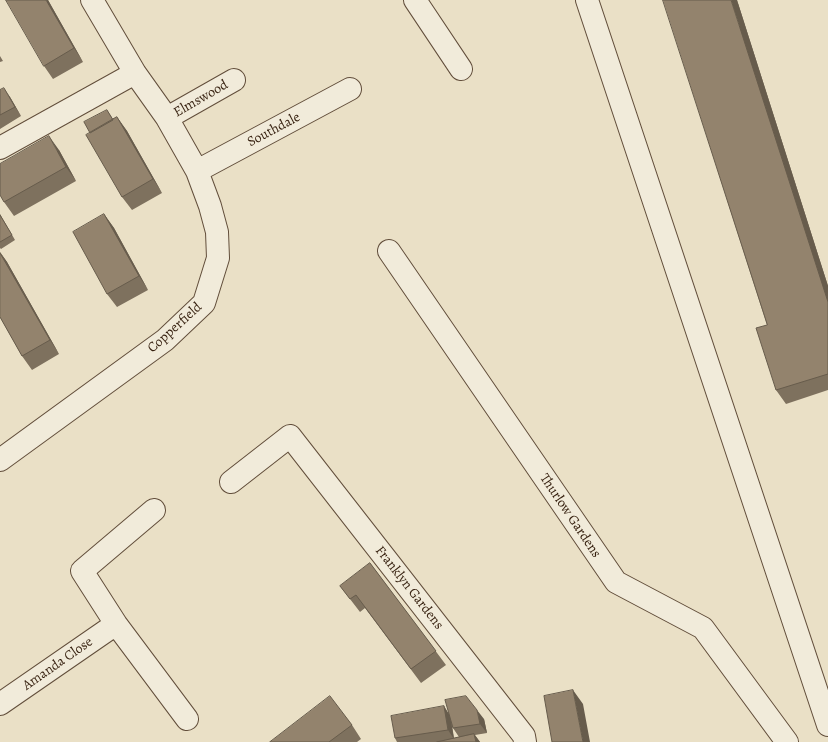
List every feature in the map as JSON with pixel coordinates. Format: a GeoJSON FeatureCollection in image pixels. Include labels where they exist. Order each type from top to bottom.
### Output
{"type":"FeatureCollection","features":[{"type":"Feature","properties":{"kind":"street","name":"Copperfield"},"geometry":{"type":"LineString","coordinates":[[0,460],[165,340],[204,303],[218,258],[217,232],[210,206],[197,171],[167,118],[136,73],[92,0]]}},
{"type":"Feature","properties":{"kind":"street"},"geometry":{"type":"LineString","coordinates":[[416,0],[461,69]]}},
{"type":"Feature","properties":{"kind":"street"},"geometry":{"type":"LineString","coordinates":[[587,0],[828,725]]}},
{"type":"Feature","properties":{"kind":"street"},"geometry":{"type":"LineString","coordinates":[[0,148],[136,73]]}},
{"type":"Feature","properties":{"kind":"street","name":"Elmswood"},"geometry":{"type":"LineString","coordinates":[[167,118],[234,80]]}},
{"type":"Feature","properties":{"kind":"street","name":"Southdale"},"geometry":{"type":"LineString","coordinates":[[197,171],[350,90]]}},
{"type":"Feature","properties":{"kind":"street","name":"Thurlow Gardens"},"geometry":{"type":"LineString","coordinates":[[389,251],[616,582],[703,628],[787,742]]}},
{"type":"Feature","properties":{"kind":"street","name":"Franklyn Gardens"},"geometry":{"type":"LineString","coordinates":[[231,482],[290,436],[524,736],[525,742]]}},
{"type":"Feature","properties":{"kind":"street"},"geometry":{"type":"LineString","coordinates":[[154,510],[82,571],[116,624],[187,719]]}},
{"type":"Feature","properties":{"kind":"street","name":"Amanda Close"},"geometry":{"type":"LineString","coordinates":[[0,704],[116,624]]}},
{"type":"Feature","properties":{"kind":"building"},"geometry":{"type":"Polygon","coordinates":[[[6,0],[46,0],[74,48],[44,66],[6,0]]]}},
{"type":"Feature","properties":{"kind":"building"},"geometry":{"type":"Polygon","coordinates":[[[663,0],[731,0],[828,302],[828,374],[776,390],[756,328],[767,325],[663,0]]]}},
{"type":"Feature","properties":{"kind":"building"},"geometry":{"type":"Polygon","coordinates":[[[4,88],[15,107],[0,115],[0,90],[4,88]]]}},
{"type":"Feature","properties":{"kind":"building"},"geometry":{"type":"Polygon","coordinates":[[[107,110],[113,120],[90,133],[84,122],[107,110]]]}},
{"type":"Feature","properties":{"kind":"building"},"geometry":{"type":"Polygon","coordinates":[[[117,117],[153,179],[122,197],[86,135],[117,117]]]}},
{"type":"Feature","properties":{"kind":"building"},"geometry":{"type":"Polygon","coordinates":[[[49,136],[66,167],[4,202],[0,195],[0,164],[49,136]]]}},
{"type":"Feature","properties":{"kind":"building"},"geometry":{"type":"Polygon","coordinates":[[[104,214],[139,276],[107,294],[73,232],[104,214]]]}},
{"type":"Feature","properties":{"kind":"building"},"geometry":{"type":"Polygon","coordinates":[[[0,215],[12,235],[0,242],[0,215]]]}},
{"type":"Feature","properties":{"kind":"building"},"geometry":{"type":"Polygon","coordinates":[[[0,253],[50,340],[22,356],[0,317],[0,253]]]}},
{"type":"Feature","properties":{"kind":"building"},"geometry":{"type":"Polygon","coordinates":[[[370,563],[436,651],[411,669],[356,595],[350,599],[340,586],[370,563]]]}},
{"type":"Feature","properties":{"kind":"building"},"geometry":{"type":"Polygon","coordinates":[[[573,690],[583,742],[552,742],[544,696],[573,690]]]}},
{"type":"Feature","properties":{"kind":"building"},"geometry":{"type":"Polygon","coordinates":[[[330,696],[352,725],[329,742],[270,742],[330,696]]]}},
{"type":"Feature","properties":{"kind":"building"},"geometry":{"type":"Polygon","coordinates":[[[466,696],[477,710],[480,724],[453,728],[445,700],[466,696]]]}},
{"type":"Feature","properties":{"kind":"building"},"geometry":{"type":"Polygon","coordinates":[[[444,706],[448,730],[395,738],[391,716],[444,706]]]}},
{"type":"Feature","properties":{"kind":"building"},"geometry":{"type":"Polygon","coordinates":[[[474,734],[476,742],[437,742],[474,734]]]}}]}
